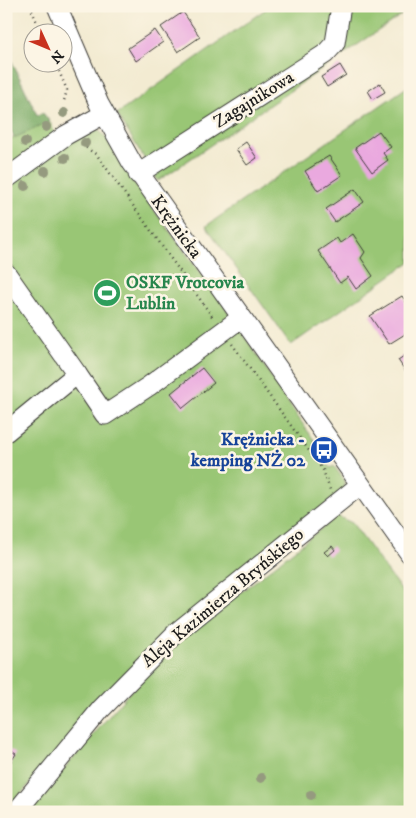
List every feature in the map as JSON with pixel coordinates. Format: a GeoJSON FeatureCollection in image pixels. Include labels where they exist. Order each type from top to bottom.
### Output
{"type":"FeatureCollection","features":[{"type":"Feature","properties":{"kind":"street","name":"Krężnicka"},"geometry":{"type":"LineString","coordinates":[[57,6],[104,114],[138,174],[410,554]]}},
{"type":"Feature","properties":{"kind":"street","name":"Zagajnikowa"},"geometry":{"type":"LineString","coordinates":[[138,174],[325,54],[335,43],[341,6]]}},
{"type":"Feature","properties":{"kind":"street"},"geometry":{"type":"LineString","coordinates":[[6,180],[66,135],[104,114]]}},
{"type":"Feature","properties":{"kind":"street"},"geometry":{"type":"LineString","coordinates":[[6,273],[105,415],[149,386],[241,318]]}},
{"type":"Feature","properties":{"kind":"street"},"geometry":{"type":"LineString","coordinates":[[6,432],[77,374]]}},
{"type":"Feature","properties":{"kind":"street","name":"Aleja Kazimierza Bryńskiego"},"geometry":{"type":"LineString","coordinates":[[16,812],[101,709],[177,632],[360,485]]}},
{"type":"Feature","properties":{"kind":"path"},"geometry":{"type":"LineString","coordinates":[[30,6],[37,22]]}},
{"type":"Feature","properties":{"kind":"path"},"geometry":{"type":"LineString","coordinates":[[59,72],[67,90],[64,101]]}},
{"type":"Feature","properties":{"kind":"path"},"geometry":{"type":"LineString","coordinates":[[66,135],[97,156],[323,470],[335,505]]}},
{"type":"Feature","properties":{"kind":"green space"},"geometry":{"type":"Polygon","coordinates":[[[270,6],[410,6],[410,9],[158,181],[117,114],[270,6]]]}},
{"type":"Feature","properties":{"kind":"green space"},"geometry":{"type":"Polygon","coordinates":[[[6,49],[37,115],[43,113],[50,122],[14,138],[6,119],[6,49]]]}},
{"type":"Feature","properties":{"kind":"green space"},"geometry":{"type":"Polygon","coordinates":[[[410,85],[410,262],[291,345],[206,226],[410,85]]]}},
{"type":"Feature","properties":{"kind":"green space"},"geometry":{"type":"Polygon","coordinates":[[[50,122],[56,136],[6,173],[6,141],[50,122]]]}},
{"type":"Feature","properties":{"kind":"green space"},"geometry":{"type":"Polygon","coordinates":[[[94,128],[101,132],[113,146],[138,188],[226,308],[323,452],[320,454],[330,468],[334,466],[344,480],[344,489],[98,705],[6,811],[6,433],[77,374],[107,409],[77,371],[6,429],[6,187],[84,129],[94,128]]]}},
{"type":"Feature","properties":{"kind":"green space"},"geometry":{"type":"Polygon","coordinates":[[[337,516],[352,523],[410,602],[410,812],[28,812],[139,681],[191,632],[337,516]]]}},
{"type":"Feature","properties":{"kind":"building"},"geometry":{"type":"Polygon","coordinates":[[[183,12],[200,37],[178,52],[161,27],[183,12]]]}},
{"type":"Feature","properties":{"kind":"building"},"geometry":{"type":"Polygon","coordinates":[[[155,30],[163,42],[136,61],[128,48],[155,30]]]}},
{"type":"Feature","properties":{"kind":"building"},"geometry":{"type":"Polygon","coordinates":[[[340,65],[346,75],[327,87],[321,77],[340,65]]]}},
{"type":"Feature","properties":{"kind":"building"},"geometry":{"type":"Polygon","coordinates":[[[380,83],[385,92],[373,99],[368,91],[380,83]]]}},
{"type":"Feature","properties":{"kind":"building"},"geometry":{"type":"Polygon","coordinates":[[[379,131],[391,147],[383,153],[388,160],[372,172],[355,148],[379,131]]]}},
{"type":"Feature","properties":{"kind":"building"},"geometry":{"type":"Polygon","coordinates":[[[246,142],[257,158],[247,165],[236,149],[246,142]]]}},
{"type":"Feature","properties":{"kind":"building"},"geometry":{"type":"Polygon","coordinates":[[[329,156],[342,175],[318,191],[305,171],[329,156]]]}},
{"type":"Feature","properties":{"kind":"building"},"geometry":{"type":"Polygon","coordinates":[[[355,189],[364,202],[335,222],[326,209],[355,189]]]}},
{"type":"Feature","properties":{"kind":"building"},"geometry":{"type":"Polygon","coordinates":[[[353,234],[365,252],[361,258],[373,276],[356,289],[348,277],[340,283],[318,251],[337,238],[340,243],[353,234]]]}},
{"type":"Feature","properties":{"kind":"building"},"geometry":{"type":"Polygon","coordinates":[[[402,296],[410,308],[410,331],[389,344],[370,316],[402,296]]]}},
{"type":"Feature","properties":{"kind":"building"},"geometry":{"type":"Polygon","coordinates":[[[410,352],[410,378],[398,360],[410,352]]]}},
{"type":"Feature","properties":{"kind":"building"},"geometry":{"type":"Polygon","coordinates":[[[202,368],[214,383],[183,408],[171,393],[202,368]]]}},
{"type":"Feature","properties":{"kind":"building"},"geometry":{"type":"Polygon","coordinates":[[[332,546],[335,550],[328,556],[324,552],[332,546]]]}},
{"type":"Feature","properties":{"kind":"building"},"geometry":{"type":"Polygon","coordinates":[[[10,750],[16,754],[8,766],[6,764],[6,754],[10,750]]]}},
{"type":"Feature","properties":{"kind":"place","name":"OSKF Vrotcovia Lublin"},"geometry":{"type":"Point","coordinates":[107,293]}},
{"type":"Feature","properties":{"kind":"place","name":"Krężnicka - kemping NŻ 02"},"geometry":{"type":"Point","coordinates":[324,450]}}]}
